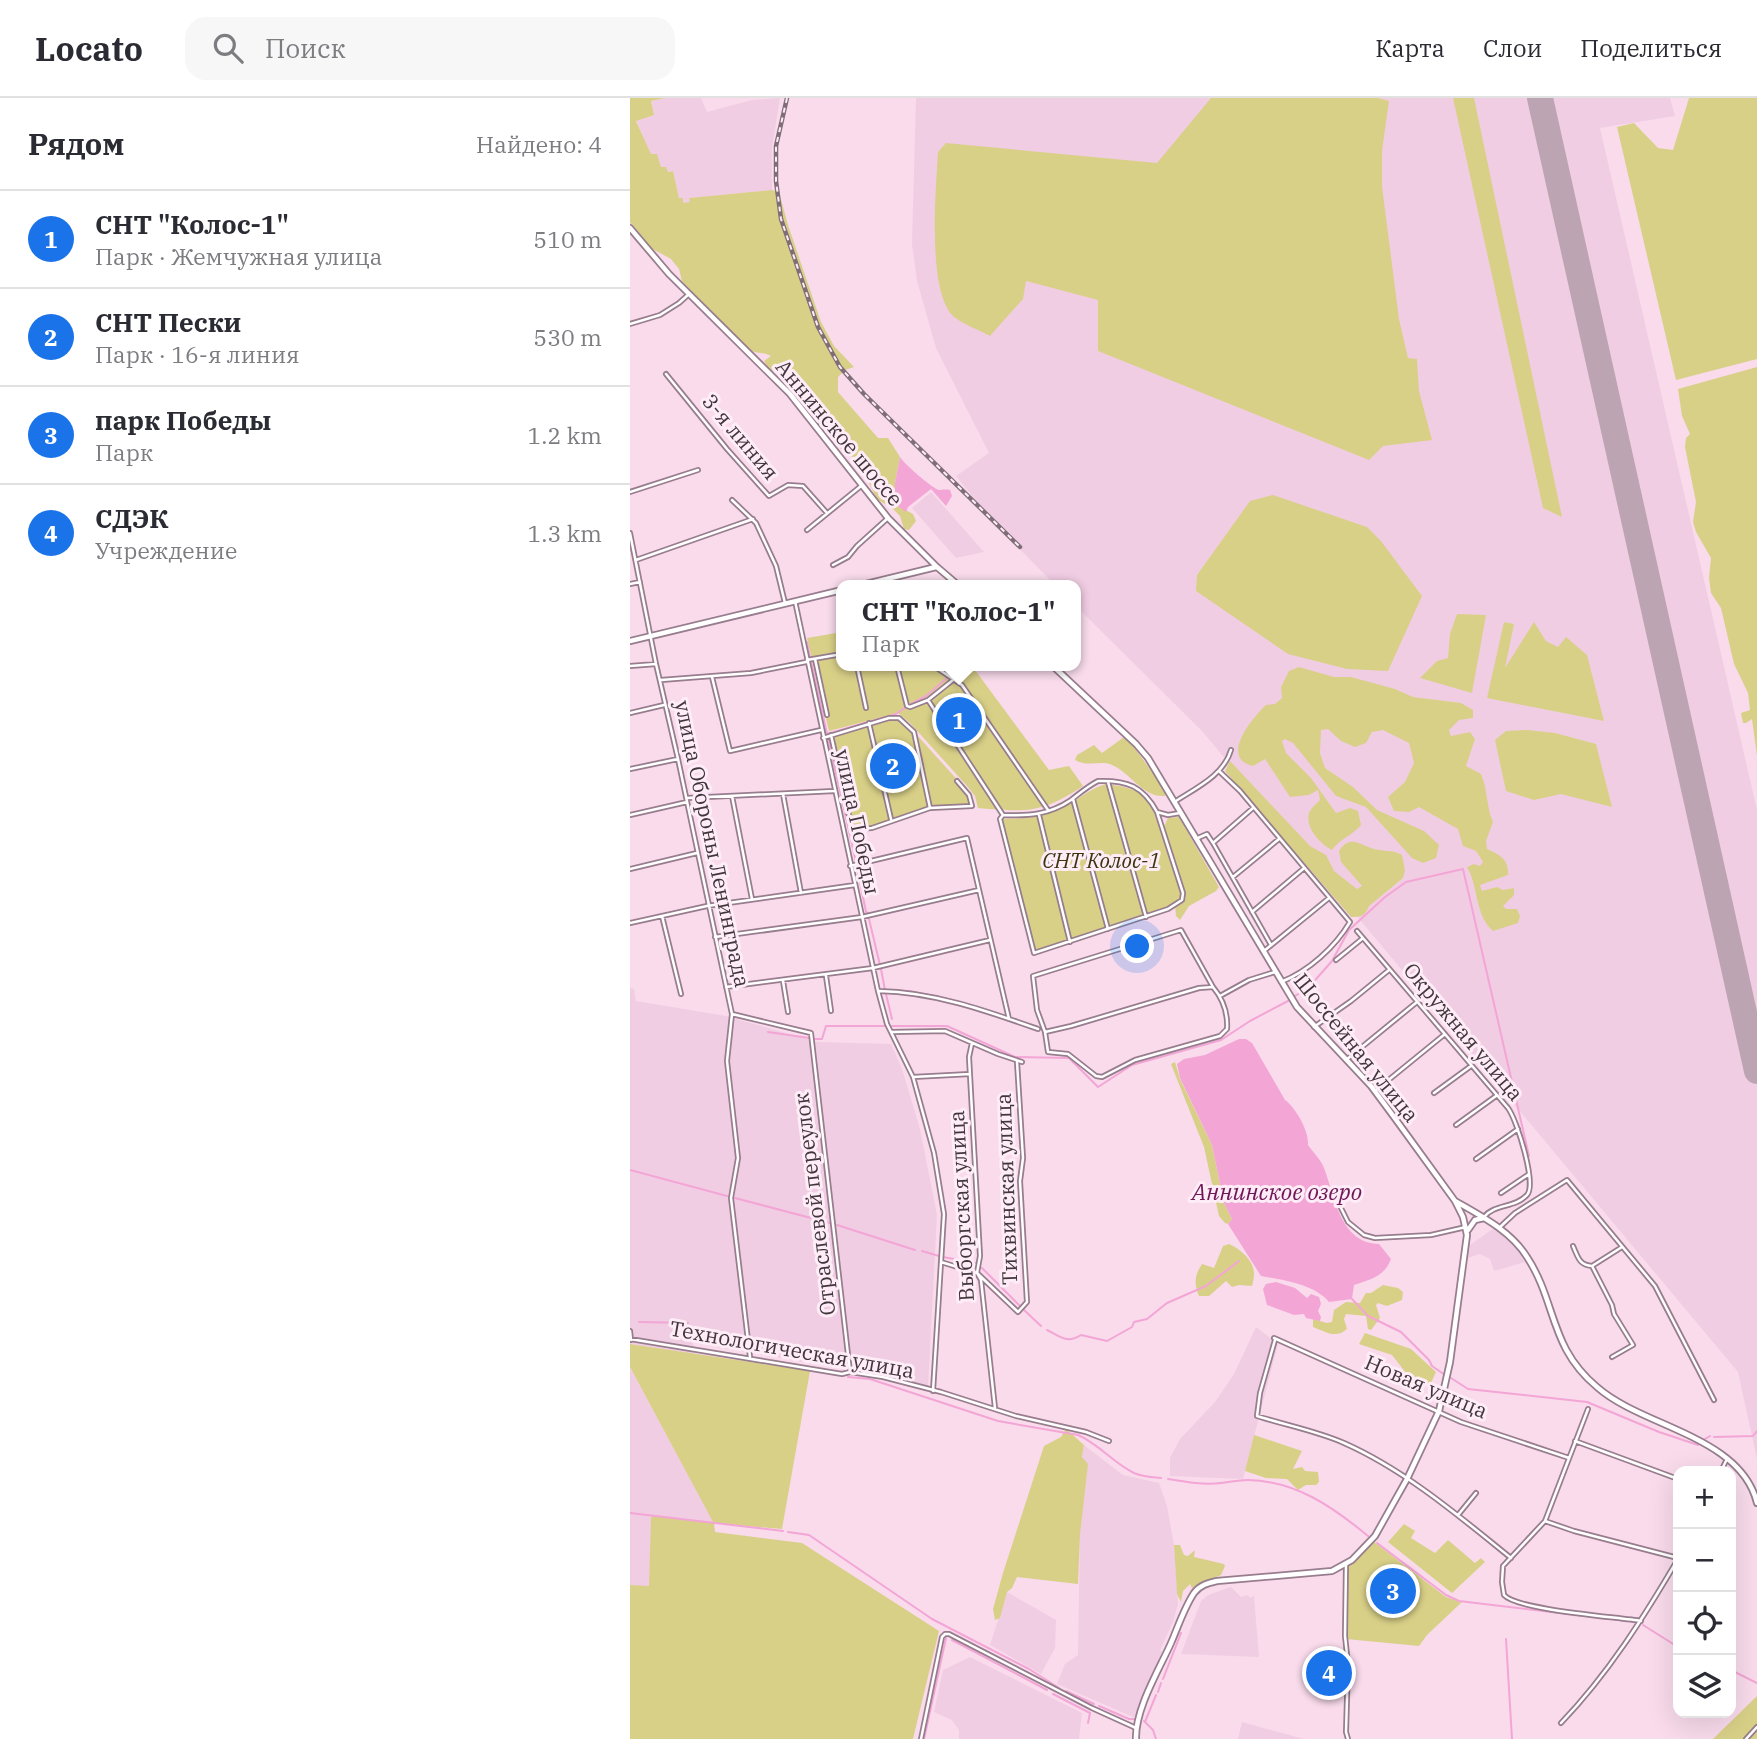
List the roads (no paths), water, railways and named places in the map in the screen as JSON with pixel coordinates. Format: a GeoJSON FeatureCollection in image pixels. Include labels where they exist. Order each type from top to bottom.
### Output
{"type":"FeatureCollection","features":[{"type":"Feature","properties":{"kind":"main road","name":"Аннинское шоссе"},"geometry":{"type":"LineString","coordinates":[[630,228],[689,294],[790,394],[888,518],[952,580]]}},
{"type":"Feature","properties":{"kind":"main road"},"geometry":{"type":"LineString","coordinates":[[883,580],[937,567]]}},
{"type":"Feature","properties":{"kind":"main road"},"geometry":{"type":"LineString","coordinates":[[630,641],[836,591]]}},
{"type":"Feature","properties":{"kind":"main road","name":"Шоссейная улица"},"geometry":{"type":"LineString","coordinates":[[1058,671],[1148,758],[1297,1007],[1375,1091],[1455,1201]]}},
{"type":"Feature","properties":{"kind":"main road"},"geometry":{"type":"LineString","coordinates":[[1455,1201],[1509,1235],[1527,1256],[1562,1344],[1584,1376],[1616,1404],[1691,1436],[1727,1459],[1748,1480],[1757,1503]]}},
{"type":"Feature","properties":{"kind":"main road"},"geometry":{"type":"LineString","coordinates":[[1136,1739],[1136,1728],[1185,1609],[1198,1589],[1217,1581],[1285,1573],[1324,1573],[1346,1564],[1375,1536],[1407,1479],[1439,1411],[1450,1362],[1466,1234],[1466,1227],[1455,1201]]}},
{"type":"Feature","properties":{"kind":"main road"},"geometry":{"type":"LineString","coordinates":[[1466,1234],[1470,1224],[1484,1218]]}},
{"type":"Feature","properties":{"kind":"street"},"geometry":{"type":"LineString","coordinates":[[630,324],[660,315],[689,294]]}},
{"type":"Feature","properties":{"kind":"street","name":"3-я линия"},"geometry":{"type":"LineString","coordinates":[[666,374],[727,450],[769,496],[788,485],[803,486],[827,513]]}},
{"type":"Feature","properties":{"kind":"street"},"geometry":{"type":"LineString","coordinates":[[630,492],[698,470]]}},
{"type":"Feature","properties":{"kind":"street"},"geometry":{"type":"LineString","coordinates":[[807,530],[862,485]]}},
{"type":"Feature","properties":{"kind":"street"},"geometry":{"type":"LineString","coordinates":[[732,500],[753,519],[776,566],[786,604]]}},
{"type":"Feature","properties":{"kind":"street"},"geometry":{"type":"LineString","coordinates":[[834,565],[855,551],[857,546],[888,518]]}},
{"type":"Feature","properties":{"kind":"street"},"geometry":{"type":"LineString","coordinates":[[636,560],[753,519]]}},
{"type":"Feature","properties":{"kind":"street","name":"улица Обороны Ленинграда"},"geometry":{"type":"LineString","coordinates":[[630,533],[632,555],[636,560],[641,582],[648,637],[661,680],[732,1014],[727,1061],[738,1158],[731,1198],[750,1357]]}},
{"type":"Feature","properties":{"kind":"street"},"geometry":{"type":"LineString","coordinates":[[630,584],[641,582]]}},
{"type":"Feature","properties":{"kind":"street","name":"улица Победы"},"geometry":{"type":"LineString","coordinates":[[795,601],[878,991],[891,1032],[913,1077],[936,1165],[944,1214],[933,1391]]}},
{"type":"Feature","properties":{"kind":"street"},"geometry":{"type":"LineString","coordinates":[[661,680],[751,673],[836,654]]}},
{"type":"Feature","properties":{"kind":"street"},"geometry":{"type":"LineString","coordinates":[[815,659],[827,715]]}},
{"type":"Feature","properties":{"kind":"street"},"geometry":{"type":"LineString","coordinates":[[630,666],[656,664]]}},
{"type":"Feature","properties":{"kind":"street"},"geometry":{"type":"LineString","coordinates":[[858,671],[866,708]]}},
{"type":"Feature","properties":{"kind":"street"},"geometry":{"type":"LineString","coordinates":[[898,671],[907,706],[928,700],[953,680]]}},
{"type":"Feature","properties":{"kind":"street"},"geometry":{"type":"LineString","coordinates":[[940,671],[962,685],[1049,811]]}},
{"type":"Feature","properties":{"kind":"street"},"geometry":{"type":"LineString","coordinates":[[712,677],[730,751],[821,730]]}},
{"type":"Feature","properties":{"kind":"street"},"geometry":{"type":"LineString","coordinates":[[928,700],[1003,815]]}},
{"type":"Feature","properties":{"kind":"street"},"geometry":{"type":"LineString","coordinates":[[630,713],[666,704]]}},
{"type":"Feature","properties":{"kind":"street"},"geometry":{"type":"LineString","coordinates":[[823,738],[869,723],[899,718],[914,732],[930,808]]}},
{"type":"Feature","properties":{"kind":"street"},"geometry":{"type":"LineString","coordinates":[[869,723],[891,821]]}},
{"type":"Feature","properties":{"kind":"street"},"geometry":{"type":"LineString","coordinates":[[831,735],[852,829],[872,828],[930,808],[972,806],[969,795],[957,780]]}},
{"type":"Feature","properties":{"kind":"street"},"geometry":{"type":"LineString","coordinates":[[1176,801],[1219,771],[1231,750]]}},
{"type":"Feature","properties":{"kind":"street"},"geometry":{"type":"LineString","coordinates":[[630,769],[678,758]]}},
{"type":"Feature","properties":{"kind":"street"},"geometry":{"type":"LineString","coordinates":[[1219,771],[1254,808],[1350,922],[1338,942],[1297,975],[1281,982]]}},
{"type":"Feature","properties":{"kind":"street"},"geometry":{"type":"LineString","coordinates":[[1098,781],[1132,785],[1144,793],[1157,811],[1182,900],[1178,905],[1146,917],[1034,953],[1000,824],[1003,815],[1039,815],[1073,799],[1098,781]]}},
{"type":"Feature","properties":{"kind":"street"},"geometry":{"type":"LineString","coordinates":[[1108,781],[1146,917]]}},
{"type":"Feature","properties":{"kind":"street"},"geometry":{"type":"LineString","coordinates":[[630,815],[687,800],[834,791]]}},
{"type":"Feature","properties":{"kind":"street"},"geometry":{"type":"LineString","coordinates":[[783,793],[801,892]]}},
{"type":"Feature","properties":{"kind":"street"},"geometry":{"type":"LineString","coordinates":[[732,796],[752,899]]}},
{"type":"Feature","properties":{"kind":"street"},"geometry":{"type":"LineString","coordinates":[[1073,799],[1108,929]]}},
{"type":"Feature","properties":{"kind":"street"},"geometry":{"type":"LineString","coordinates":[[1213,843],[1254,808]]}},
{"type":"Feature","properties":{"kind":"street"},"geometry":{"type":"LineString","coordinates":[[1157,811],[1168,816],[1182,812]]}},
{"type":"Feature","properties":{"kind":"street"},"geometry":{"type":"LineString","coordinates":[[1039,815],[1070,942]]}},
{"type":"Feature","properties":{"kind":"street"},"geometry":{"type":"LineString","coordinates":[[1198,838],[1207,834],[1271,946]]}},
{"type":"Feature","properties":{"kind":"street"},"geometry":{"type":"LineString","coordinates":[[850,866],[967,838],[1009,1019]]}},
{"type":"Feature","properties":{"kind":"street"},"geometry":{"type":"LineString","coordinates":[[1233,877],[1279,839]]}},
{"type":"Feature","properties":{"kind":"street"},"geometry":{"type":"LineString","coordinates":[[630,869],[697,853]]}},
{"type":"Feature","properties":{"kind":"street"},"geometry":{"type":"LineString","coordinates":[[1252,912],[1304,868]]}},
{"type":"Feature","properties":{"kind":"street"},"geometry":{"type":"LineString","coordinates":[[630,923],[707,906],[855,885]]}},
{"type":"Feature","properties":{"kind":"street"},"geometry":{"type":"LineString","coordinates":[[715,937],[862,917],[979,890]]}},
{"type":"Feature","properties":{"kind":"street"},"geometry":{"type":"LineString","coordinates":[[1263,951],[1329,898]]}},
{"type":"Feature","properties":{"kind":"street"},"geometry":{"type":"LineString","coordinates":[[662,916],[681,994]]}},
{"type":"Feature","properties":{"kind":"street"},"geometry":{"type":"LineString","coordinates":[[1181,930],[1220,996],[1227,1029],[1220,1036],[1135,1060],[1102,1077],[1096,1076],[1068,1054],[1048,1052],[1045,1032],[1037,1010],[1033,976],[1181,930]]}},
{"type":"Feature","properties":{"kind":"street","name":"Окружная улица"},"geometry":{"type":"LineString","coordinates":[[1357,931],[1513,1114],[1529,1174]]}},
{"type":"Feature","properties":{"kind":"street"},"geometry":{"type":"LineString","coordinates":[[1336,960],[1363,938]]}},
{"type":"Feature","properties":{"kind":"street"},"geometry":{"type":"LineString","coordinates":[[726,987],[873,968],[990,940]]}},
{"type":"Feature","properties":{"kind":"street"},"geometry":{"type":"LineString","coordinates":[[1314,1027],[1390,969]]}},
{"type":"Feature","properties":{"kind":"street"},"geometry":{"type":"LineString","coordinates":[[1220,996],[1249,981],[1275,972]]}},
{"type":"Feature","properties":{"kind":"street"},"geometry":{"type":"LineString","coordinates":[[825,975],[831,1011]]}},
{"type":"Feature","properties":{"kind":"street"},"geometry":{"type":"LineString","coordinates":[[783,981],[788,1012]]}},
{"type":"Feature","properties":{"kind":"street"},"geometry":{"type":"LineString","coordinates":[[1045,1032],[1199,988],[1213,987]]}},
{"type":"Feature","properties":{"kind":"street"},"geometry":{"type":"LineString","coordinates":[[878,991],[909,992],[1038,1029]]}},
{"type":"Feature","properties":{"kind":"street"},"geometry":{"type":"LineString","coordinates":[[1346,1060],[1418,1002]]}},
{"type":"Feature","properties":{"kind":"street","name":"Отраслевой переулок"},"geometry":{"type":"LineString","coordinates":[[732,1014],[811,1033],[850,1372]]}},
{"type":"Feature","properties":{"kind":"street"},"geometry":{"type":"LineString","coordinates":[[891,1032],[938,1030],[1022,1062]]}},
{"type":"Feature","properties":{"kind":"street"},"geometry":{"type":"LineString","coordinates":[[1375,1091],[1446,1034]]}},
{"type":"Feature","properties":{"kind":"street","name":"Выборгская улица"},"geometry":{"type":"LineString","coordinates":[[972,1043],[969,1057],[980,1256],[977,1273],[981,1280],[995,1409]]}},
{"type":"Feature","properties":{"kind":"street"},"geometry":{"type":"LineString","coordinates":[[1161,1054],[1162,1060]]}},
{"type":"Feature","properties":{"kind":"street","name":"Тихвинская улица"},"geometry":{"type":"LineString","coordinates":[[977,1273],[1018,1312],[1027,1302],[1017,1062]]}},
{"type":"Feature","properties":{"kind":"street"},"geometry":{"type":"LineString","coordinates":[[1434,1093],[1472,1065]]}},
{"type":"Feature","properties":{"kind":"street"},"geometry":{"type":"LineString","coordinates":[[913,1077],[970,1074]]}},
{"type":"Feature","properties":{"kind":"street"},"geometry":{"type":"LineString","coordinates":[[1456,1125],[1497,1095]]}},
{"type":"Feature","properties":{"kind":"street"},"geometry":{"type":"LineString","coordinates":[[1476,1159],[1518,1129]]}},
{"type":"Feature","properties":{"kind":"street"},"geometry":{"type":"LineString","coordinates":[[1484,1218],[1491,1210],[1525,1197],[1531,1187],[1529,1174],[1501,1193]]}},
{"type":"Feature","properties":{"kind":"street"},"geometry":{"type":"LineString","coordinates":[[1499,1228],[1515,1213],[1567,1180],[1647,1274],[1714,1400]]}},
{"type":"Feature","properties":{"kind":"street"},"geometry":{"type":"LineString","coordinates":[[1337,1189],[1341,1208],[1348,1222],[1364,1235],[1375,1238],[1431,1235],[1466,1227]]}},
{"type":"Feature","properties":{"kind":"street"},"geometry":{"type":"LineString","coordinates":[[1573,1246],[1579,1261],[1592,1266],[1623,1247]]}},
{"type":"Feature","properties":{"kind":"street"},"geometry":{"type":"LineString","coordinates":[[941,1262],[977,1273]]}},
{"type":"Feature","properties":{"kind":"street"},"geometry":{"type":"LineString","coordinates":[[1592,1266],[1614,1314],[1633,1345],[1612,1357]]}},
{"type":"Feature","properties":{"kind":"street"},"geometry":{"type":"LineString","coordinates":[[630,1331],[631,1339]]}},
{"type":"Feature","properties":{"kind":"street","name":"Технологическая улица"},"geometry":{"type":"LineString","coordinates":[[631,1339],[842,1374],[850,1372],[883,1377],[1086,1432],[1109,1441]]}},
{"type":"Feature","properties":{"kind":"street","name":"Новая улица"},"geometry":{"type":"LineString","coordinates":[[1407,1479],[1340,1441],[1257,1416],[1274,1339],[1461,1422],[1569,1458]]}},
{"type":"Feature","properties":{"kind":"street"},"geometry":{"type":"LineString","coordinates":[[1588,1409],[1545,1521],[1503,1566],[1502,1589],[1511,1601],[1553,1611],[1642,1621]]}},
{"type":"Feature","properties":{"kind":"street"},"geometry":{"type":"LineString","coordinates":[[1575,1441],[1673,1477]]}},
{"type":"Feature","properties":{"kind":"street"},"geometry":{"type":"LineString","coordinates":[[1724,1466],[1727,1459]]}},
{"type":"Feature","properties":{"kind":"street"},"geometry":{"type":"LineString","coordinates":[[1407,1479],[1458,1515],[1511,1558]]}},
{"type":"Feature","properties":{"kind":"street"},"geometry":{"type":"LineString","coordinates":[[1458,1515],[1476,1493]]}},
{"type":"Feature","properties":{"kind":"street"},"geometry":{"type":"LineString","coordinates":[[1545,1521],[1673,1558]]}},
{"type":"Feature","properties":{"kind":"street"},"geometry":{"type":"LineString","coordinates":[[1346,1564],[1348,1739]]}},
{"type":"Feature","properties":{"kind":"street"},"geometry":{"type":"LineString","coordinates":[[1561,1723],[1604,1673],[1642,1621],[1673,1568]]}},
{"type":"Feature","properties":{"kind":"street"},"geometry":{"type":"LineString","coordinates":[[921,1739],[942,1637],[945,1634],[1136,1728]]}},
{"type":"Feature","properties":{"kind":"street"},"geometry":{"type":"LineString","coordinates":[[1746,1739],[1757,1727]]}},
{"type":"Feature","properties":{"kind":"water"},"geometry":{"type":"Polygon","coordinates":[[[900,457],[936,489],[950,490],[952,496],[946,506],[931,489],[908,507],[906,512],[895,504],[895,483],[900,457]]]}},
{"type":"Feature","properties":{"kind":"water","name":"Аннинское озеро"},"geometry":{"type":"Polygon","coordinates":[[[1239,1039],[1252,1043],[1285,1100],[1301,1120],[1308,1145],[1323,1165],[1336,1205],[1347,1227],[1366,1242],[1379,1244],[1391,1259],[1381,1274],[1354,1285],[1352,1299],[1329,1302],[1307,1287],[1261,1276],[1228,1224],[1232,1219],[1224,1203],[1212,1145],[1180,1078],[1177,1064],[1184,1059],[1205,1055],[1239,1039]]]}},
{"type":"Feature","properties":{"kind":"water"},"geometry":{"type":"Polygon","coordinates":[[[1276,1282],[1295,1288],[1307,1298],[1311,1294],[1319,1297],[1320,1321],[1267,1305],[1263,1289],[1266,1284],[1276,1282]]]}},
{"type":"Feature","properties":{"kind":"waterway"},"geometry":{"type":"LineString","coordinates":[[807,642],[810,657]]}},
{"type":"Feature","properties":{"kind":"waterway"},"geometry":{"type":"LineString","coordinates":[[811,661],[827,734],[896,714],[906,707]]}},
{"type":"Feature","properties":{"kind":"waterway"},"geometry":{"type":"LineString","coordinates":[[909,705],[926,696],[947,678]]}},
{"type":"Feature","properties":{"kind":"waterway"},"geometry":{"type":"LineString","coordinates":[[828,738],[856,862]]}},
{"type":"Feature","properties":{"kind":"waterway"},"geometry":{"type":"LineString","coordinates":[[857,867],[868,913]]}},
{"type":"Feature","properties":{"kind":"waterway"},"geometry":{"type":"LineString","coordinates":[[1295,996],[1309,987],[1332,961],[1349,930],[1385,897],[1406,882],[1463,869],[1529,1156]]}},
{"type":"Feature","properties":{"kind":"waterway"},"geometry":{"type":"LineString","coordinates":[[869,919],[880,965]]}},
{"type":"Feature","properties":{"kind":"waterway"},"geometry":{"type":"LineString","coordinates":[[881,969],[885,990],[939,997]]}},
{"type":"Feature","properties":{"kind":"waterway"},"geometry":{"type":"LineString","coordinates":[[886,994],[892,1019]]}},
{"type":"Feature","properties":{"kind":"waterway"},"geometry":{"type":"LineString","coordinates":[[892,1026],[947,1026],[1015,1057],[1069,1058],[1098,1087],[1132,1065],[1221,1040],[1288,1001]]}},
{"type":"Feature","properties":{"kind":"waterway"},"geometry":{"type":"LineString","coordinates":[[815,1039],[822,1039],[826,1026],[886,1026]]}},
{"type":"Feature","properties":{"kind":"waterway"},"geometry":{"type":"LineString","coordinates":[[768,1032],[809,1038]]}},
{"type":"Feature","properties":{"kind":"waterway"},"geometry":{"type":"LineString","coordinates":[[630,1170],[727,1196]]}},
{"type":"Feature","properties":{"kind":"waterway"},"geometry":{"type":"LineString","coordinates":[[735,1198],[830,1223]]}},
{"type":"Feature","properties":{"kind":"waterway"},"geometry":{"type":"LineString","coordinates":[[837,1225],[915,1250]]}},
{"type":"Feature","properties":{"kind":"waterway"},"geometry":{"type":"LineString","coordinates":[[922,1251],[939,1256]]}},
{"type":"Feature","properties":{"kind":"waterway"},"geometry":{"type":"LineString","coordinates":[[943,1257],[976,1263]]}},
{"type":"Feature","properties":{"kind":"waterway"},"geometry":{"type":"LineString","coordinates":[[1047,1330],[1068,1339],[1081,1335],[1107,1341],[1132,1327],[1134,1322],[1147,1319],[1167,1303],[1206,1286],[1239,1261]]}},
{"type":"Feature","properties":{"kind":"waterway"},"geometry":{"type":"LineString","coordinates":[[982,1268],[1020,1306]]}},
{"type":"Feature","properties":{"kind":"waterway"},"geometry":{"type":"LineString","coordinates":[[1352,1299],[1368,1316],[1401,1332],[1432,1366],[1445,1375]]}},
{"type":"Feature","properties":{"kind":"waterway"},"geometry":{"type":"LineString","coordinates":[[1024,1310],[1041,1326]]}},
{"type":"Feature","properties":{"kind":"waterway"},"geometry":{"type":"LineString","coordinates":[[639,1322],[688,1323]]}},
{"type":"Feature","properties":{"kind":"waterway"},"geometry":{"type":"LineString","coordinates":[[848,1377],[870,1379],[998,1421],[1078,1435],[1134,1473],[1161,1478]]}},
{"type":"Feature","properties":{"kind":"waterway"},"geometry":{"type":"LineString","coordinates":[[1451,1378],[1468,1389],[1587,1402],[1698,1445]]}},
{"type":"Feature","properties":{"kind":"waterway"},"geometry":{"type":"LineString","coordinates":[[1714,1437],[1753,1436],[1757,1431]]}},
{"type":"Feature","properties":{"kind":"waterway"},"geometry":{"type":"LineString","coordinates":[[1703,1440],[1710,1436]]}},
{"type":"Feature","properties":{"kind":"waterway"},"geometry":{"type":"LineString","coordinates":[[1168,1479],[1208,1484],[1248,1480],[1282,1485],[1327,1506],[1368,1536]]}},
{"type":"Feature","properties":{"kind":"waterway"},"geometry":{"type":"LineString","coordinates":[[630,1513],[783,1531]]}},
{"type":"Feature","properties":{"kind":"waterway"},"geometry":{"type":"LineString","coordinates":[[788,1532],[809,1535],[932,1619],[1029,1669],[1059,1688]]}},
{"type":"Feature","properties":{"kind":"waterway"},"geometry":{"type":"LineString","coordinates":[[1377,1543],[1446,1595],[1459,1601],[1637,1622]]}},
{"type":"Feature","properties":{"kind":"waterway"},"geometry":{"type":"LineString","coordinates":[[1643,1625],[1673,1644]]}},
{"type":"Feature","properties":{"kind":"waterway"},"geometry":{"type":"LineString","coordinates":[[1163,1679],[1181,1633]]}},
{"type":"Feature","properties":{"kind":"waterway"},"geometry":{"type":"LineString","coordinates":[[924,1739],[946,1638]]}},
{"type":"Feature","properties":{"kind":"waterway"},"geometry":{"type":"LineString","coordinates":[[1506,1639],[1512,1739]]}},
{"type":"Feature","properties":{"kind":"waterway"},"geometry":{"type":"LineString","coordinates":[[952,1640],[1047,1690]]}},
{"type":"Feature","properties":{"kind":"waterway"},"geometry":{"type":"LineString","coordinates":[[1736,1672],[1757,1683]]}},
{"type":"Feature","properties":{"kind":"waterway"},"geometry":{"type":"LineString","coordinates":[[1158,1692],[1161,1683]]}},
{"type":"Feature","properties":{"kind":"waterway"},"geometry":{"type":"LineString","coordinates":[[1066,1691],[1094,1704]]}},
{"type":"Feature","properties":{"kind":"waterway"},"geometry":{"type":"LineString","coordinates":[[1053,1694],[1090,1713],[1088,1723]]}},
{"type":"Feature","properties":{"kind":"waterway"},"geometry":{"type":"LineString","coordinates":[[1145,1722],[1156,1695]]}},
{"type":"Feature","properties":{"kind":"waterway"},"geometry":{"type":"LineString","coordinates":[[1099,1706],[1135,1719]]}},
{"type":"Feature","properties":{"kind":"waterway"},"geometry":{"type":"LineString","coordinates":[[1144,1721],[1153,1730],[1156,1739]]}},
{"type":"Feature","properties":{"kind":"railway"},"geometry":{"type":"LineString","coordinates":[[787,98],[776,146],[776,181],[781,219],[818,327],[840,367],[864,394],[1020,547]]}},
{"type":"Feature","properties":{"kind":"place","name":"СНТ \"Колос-1\""},"geometry":{"type":"Point","coordinates":[959,720]}},
{"type":"Feature","properties":{"kind":"place","name":"СНТ Пески"},"geometry":{"type":"Point","coordinates":[893,766]}},
{"type":"Feature","properties":{"kind":"place","name":"парк Победы"},"geometry":{"type":"Point","coordinates":[1393,1591]}},
{"type":"Feature","properties":{"kind":"place","name":"СДЭК"},"geometry":{"type":"Point","coordinates":[1329,1673]}},
{"type":"Feature","properties":{"kind":"park label","name":"СНТ Колос-1"},"geometry":{"type":"Point","coordinates":[1101,861]}}]}
